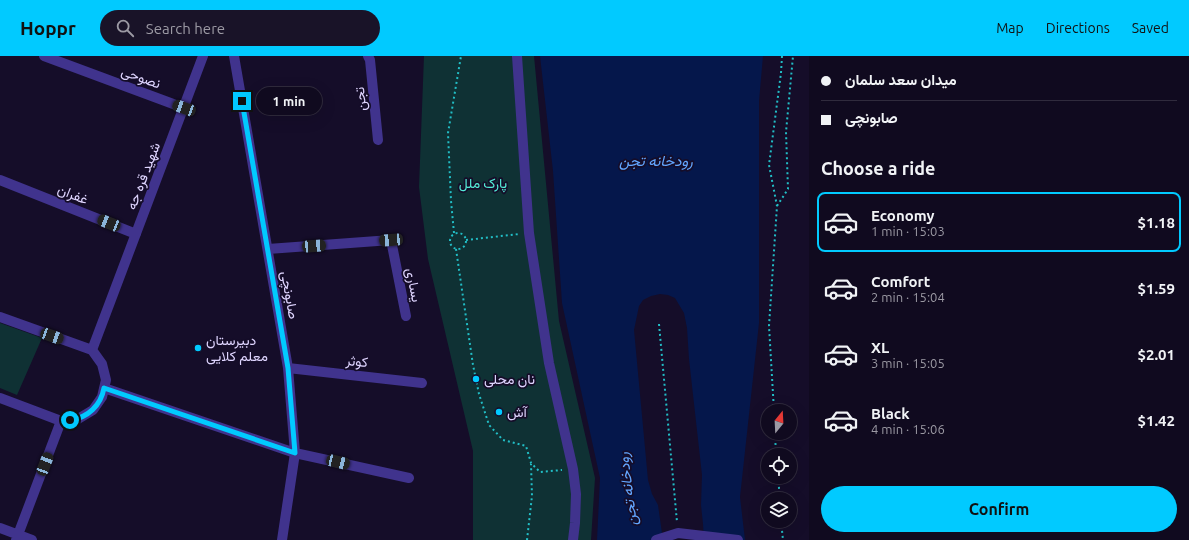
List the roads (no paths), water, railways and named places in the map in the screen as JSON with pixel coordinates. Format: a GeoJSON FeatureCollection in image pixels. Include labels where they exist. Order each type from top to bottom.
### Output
{"type":"FeatureCollection","features":[{"type":"Feature","properties":{"kind":"street","name":"نصوحی"},"geometry":{"type":"LineString","coordinates":[[44,56],[184,108]]}},
{"type":"Feature","properties":{"kind":"street","name":"شهید قره جه"},"geometry":{"type":"LineString","coordinates":[[92,350],[204,56]]}},
{"type":"Feature","properties":{"kind":"street","name":"صابونچی"},"geometry":{"type":"LineString","coordinates":[[234,56],[288,368],[295,453],[282,540]]}},
{"type":"Feature","properties":{"kind":"street","name":"تجن"},"geometry":{"type":"LineString","coordinates":[[368,56],[370,60],[378,140]]}},
{"type":"Feature","properties":{"kind":"street"},"geometry":{"type":"LineString","coordinates":[[517,56],[529,233],[549,363],[573,469],[576,494],[573,540]]}},
{"type":"Feature","properties":{"kind":"street","name":"غفران"},"geometry":{"type":"LineString","coordinates":[[0,180],[136,234]]}},
{"type":"Feature","properties":{"kind":"street","name":"یساری"},"geometry":{"type":"LineString","coordinates":[[268,250],[391,240],[406,316]]}},
{"type":"Feature","properties":{"kind":"street"},"geometry":{"type":"LineString","coordinates":[[0,317],[92,350],[102,364],[106,380],[102,397],[93,410],[78,419],[61,421],[0,398]]}},
{"type":"Feature","properties":{"kind":"street","name":"کوثر"},"geometry":{"type":"LineString","coordinates":[[288,368],[422,383]]}},
{"type":"Feature","properties":{"kind":"street"},"geometry":{"type":"LineString","coordinates":[[104,388],[295,453],[409,478]]}},
{"type":"Feature","properties":{"kind":"street"},"geometry":{"type":"LineString","coordinates":[[17,537],[61,421]]}},
{"type":"Feature","properties":{"kind":"street"},"geometry":{"type":"LineString","coordinates":[[0,528],[17,537],[32,540]]}},
{"type":"Feature","properties":{"kind":"street"},"geometry":{"type":"LineString","coordinates":[[656,540],[678,533],[738,540]]}},
{"type":"Feature","properties":{"kind":"water","name":"رودخانه تجن"},"geometry":{"type":"Polygon","coordinates":[[[540,56],[763,56],[759,101],[759,323],[740,497],[745,540],[704,540],[701,505],[702,475],[687,328],[684,313],[675,298],[660,294],[643,300],[639,306],[634,330],[648,480],[652,494],[658,505],[663,540],[597,540],[600,478],[562,303],[553,171],[540,56]]]}},
{"type":"Feature","properties":{"kind":"place","name":"دبیرستان معلم کلایی"},"geometry":{"type":"Point","coordinates":[198,348]}},
{"type":"Feature","properties":{"kind":"place","name":"نان محلی"},"geometry":{"type":"Point","coordinates":[476,379]}},
{"type":"Feature","properties":{"kind":"place","name":"آش"},"geometry":{"type":"Point","coordinates":[499,412]}},
{"type":"Feature","properties":{"kind":"park label","name":"پارک ملل"},"geometry":{"type":"Point","coordinates":[483,183]}}]}
